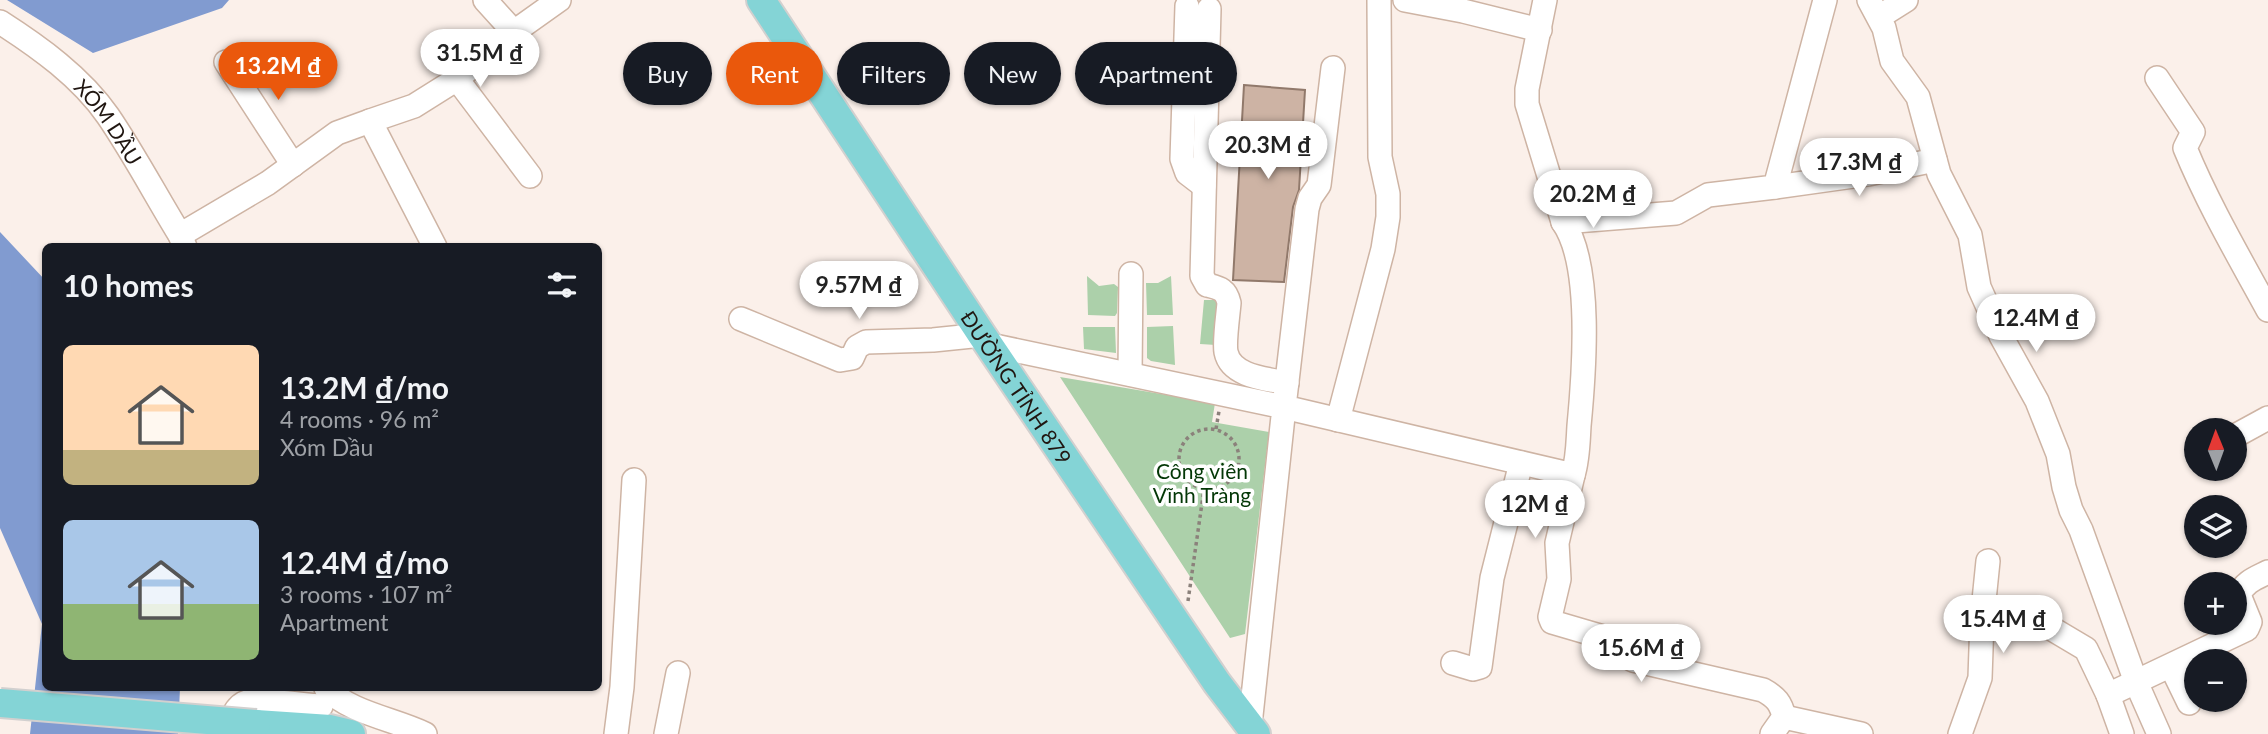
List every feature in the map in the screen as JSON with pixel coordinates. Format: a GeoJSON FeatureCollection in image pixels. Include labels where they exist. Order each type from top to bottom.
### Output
{"type":"FeatureCollection","features":[{"type":"Feature","properties":{"kind":"main road","name":"ĐƯỜNG TỈNH 879"},"geometry":{"type":"LineString","coordinates":[[761,0],[1183,633],[1253,730]]}},
{"type":"Feature","properties":{"kind":"main road"},"geometry":{"type":"LineString","coordinates":[[0,703],[256,724],[329,709]]}},
{"type":"Feature","properties":{"kind":"street"},"geometry":{"type":"LineString","coordinates":[[485,0],[514,32]]}},
{"type":"Feature","properties":{"kind":"street"},"geometry":{"type":"LineString","coordinates":[[1338,420],[1383,249],[1388,217],[1388,194],[1380,157],[1379,0]]}},
{"type":"Feature","properties":{"kind":"street"},"geometry":{"type":"LineString","coordinates":[[1405,0],[1540,30]]}},
{"type":"Feature","properties":{"kind":"street"},"geometry":{"type":"LineString","coordinates":[[1545,0],[1527,89],[1527,104],[1563,222],[1571,235],[1581,285],[1583,350],[1581,402],[1573,475],[1557,543],[1559,579],[1550,617],[1552,622],[1610,639],[1633,660],[1763,691],[1774,696],[1782,706],[1778,726],[1861,734]]}},
{"type":"Feature","properties":{"kind":"street"},"geometry":{"type":"LineString","coordinates":[[1775,187],[1825,0]]}},
{"type":"Feature","properties":{"kind":"street"},"geometry":{"type":"LineString","coordinates":[[1906,0],[1874,8],[1884,28],[1892,61],[1918,97],[1939,174],[1970,235],[1979,287],[2001,336],[2036,401],[2058,453],[2071,510],[2081,530],[2136,682],[2159,734]]}},
{"type":"Feature","properties":{"kind":"street"},"geometry":{"type":"LineString","coordinates":[[183,241],[337,133],[414,106],[457,79],[544,4]]}},
{"type":"Feature","properties":{"kind":"street"},"geometry":{"type":"LineString","coordinates":[[1198,8],[1181,159],[1187,173],[1204,186],[1202,276],[1207,285],[1223,289],[1227,295],[1229,303],[1226,353],[1233,365],[1243,372],[1287,383]]}},
{"type":"Feature","properties":{"kind":"street","name":"XÓM DẦU"},"geometry":{"type":"LineString","coordinates":[[0,22],[43,51],[82,86],[107,115],[183,241]]}},
{"type":"Feature","properties":{"kind":"street"},"geometry":{"type":"LineString","coordinates":[[226,62],[293,165]]}},
{"type":"Feature","properties":{"kind":"street"},"geometry":{"type":"LineString","coordinates":[[1253,730],[1284,407],[1307,209],[1310,198],[1319,186],[1333,68]]}},
{"type":"Feature","properties":{"kind":"street"},"geometry":{"type":"LineString","coordinates":[[2157,78],[2193,132],[2185,148],[2210,202],[2268,310]]}},
{"type":"Feature","properties":{"kind":"street"},"geometry":{"type":"LineString","coordinates":[[457,79],[530,176]]}},
{"type":"Feature","properties":{"kind":"street"},"geometry":{"type":"LineString","coordinates":[[370,121],[433,243]]}},
{"type":"Feature","properties":{"kind":"street"},"geometry":{"type":"LineString","coordinates":[[1563,222],[1676,213],[1708,195],[1868,174],[1935,160]]}},
{"type":"Feature","properties":{"kind":"street"},"geometry":{"type":"LineString","coordinates":[[1130,374],[1131,274]]}},
{"type":"Feature","properties":{"kind":"street"},"geometry":{"type":"LineString","coordinates":[[741,319],[840,360],[852,358],[858,347],[866,342],[986,340],[1573,475]]}},
{"type":"Feature","properties":{"kind":"street"},"geometry":{"type":"LineString","coordinates":[[2247,429],[2268,418]]}},
{"type":"Feature","properties":{"kind":"street"},"geometry":{"type":"LineString","coordinates":[[1453,663],[1472,669],[1480,667],[1492,578],[1521,463]]}},
{"type":"Feature","properties":{"kind":"street"},"geometry":{"type":"LineString","coordinates":[[616,734],[622,687],[634,480]]}},
{"type":"Feature","properties":{"kind":"street"},"geometry":{"type":"LineString","coordinates":[[1960,734],[1980,678],[1982,620],[1989,561]]}},
{"type":"Feature","properties":{"kind":"street"},"geometry":{"type":"LineString","coordinates":[[2108,695],[2247,629],[2250,622],[2239,595],[2242,587],[2268,572]]}},
{"type":"Feature","properties":{"kind":"street"},"geometry":{"type":"LineString","coordinates":[[2054,630],[2085,649],[2108,695],[2122,734]]}},
{"type":"Feature","properties":{"kind":"street"},"geometry":{"type":"LineString","coordinates":[[2171,666],[2184,693]]}},
{"type":"Feature","properties":{"kind":"street"},"geometry":{"type":"LineString","coordinates":[[666,734],[678,673]]}},
{"type":"Feature","properties":{"kind":"street"},"geometry":{"type":"LineString","coordinates":[[229,734],[236,709],[247,702],[329,709],[335,697],[425,734]]}},
{"type":"Feature","properties":{"kind":"path"},"geometry":{"type":"LineString","coordinates":[[1201,429],[1221,430],[1229,436],[1239,452],[1237,472],[1223,485],[1204,489],[1186,479],[1178,460],[1180,450],[1191,434],[1201,429]]}},
{"type":"Feature","properties":{"kind":"path"},"geometry":{"type":"LineString","coordinates":[[1183,633],[1204,489]]}},
{"type":"Feature","properties":{"kind":"green space"},"geometry":{"type":"Polygon","coordinates":[[[1087,276],[1099,286],[1114,284],[1118,287],[1115,316],[1088,315],[1087,276]]]}},
{"type":"Feature","properties":{"kind":"green space"},"geometry":{"type":"Polygon","coordinates":[[[1171,276],[1173,315],[1147,315],[1146,283],[1158,283],[1171,276]]]}},
{"type":"Feature","properties":{"kind":"green space"},"geometry":{"type":"Polygon","coordinates":[[[1204,300],[1220,300],[1216,345],[1200,344],[1204,300]]]}},
{"type":"Feature","properties":{"kind":"green space"},"geometry":{"type":"Polygon","coordinates":[[[1173,326],[1175,365],[1151,361],[1147,358],[1147,327],[1173,326]]]}},
{"type":"Feature","properties":{"kind":"green space"},"geometry":{"type":"Polygon","coordinates":[[[1083,327],[1115,327],[1116,353],[1084,349],[1083,327]]]}},
{"type":"Feature","properties":{"kind":"green space","name":"Công viên Vĩnh Tràng"},"geometry":{"type":"Polygon","coordinates":[[[1060,377],[1215,403],[1212,422],[1269,432],[1245,634],[1230,638],[1060,377]]]}},
{"type":"Feature","properties":{"kind":"water"},"geometry":{"type":"Polygon","coordinates":[[[7,0],[229,0],[222,8],[93,53],[7,0]]]}},
{"type":"Feature","properties":{"kind":"water"},"geometry":{"type":"Polygon","coordinates":[[[0,232],[42,277],[42,624],[0,528],[0,232]]]}},
{"type":"Feature","properties":{"kind":"water"},"geometry":{"type":"Polygon","coordinates":[[[42,624],[42,691],[180,691],[178,734],[30,734],[42,624]]]}},
{"type":"Feature","properties":{"kind":"building"},"geometry":{"type":"Polygon","coordinates":[[[1244,85],[1305,90],[1299,190],[1293,207],[1284,282],[1233,280],[1244,85]]]}}]}
